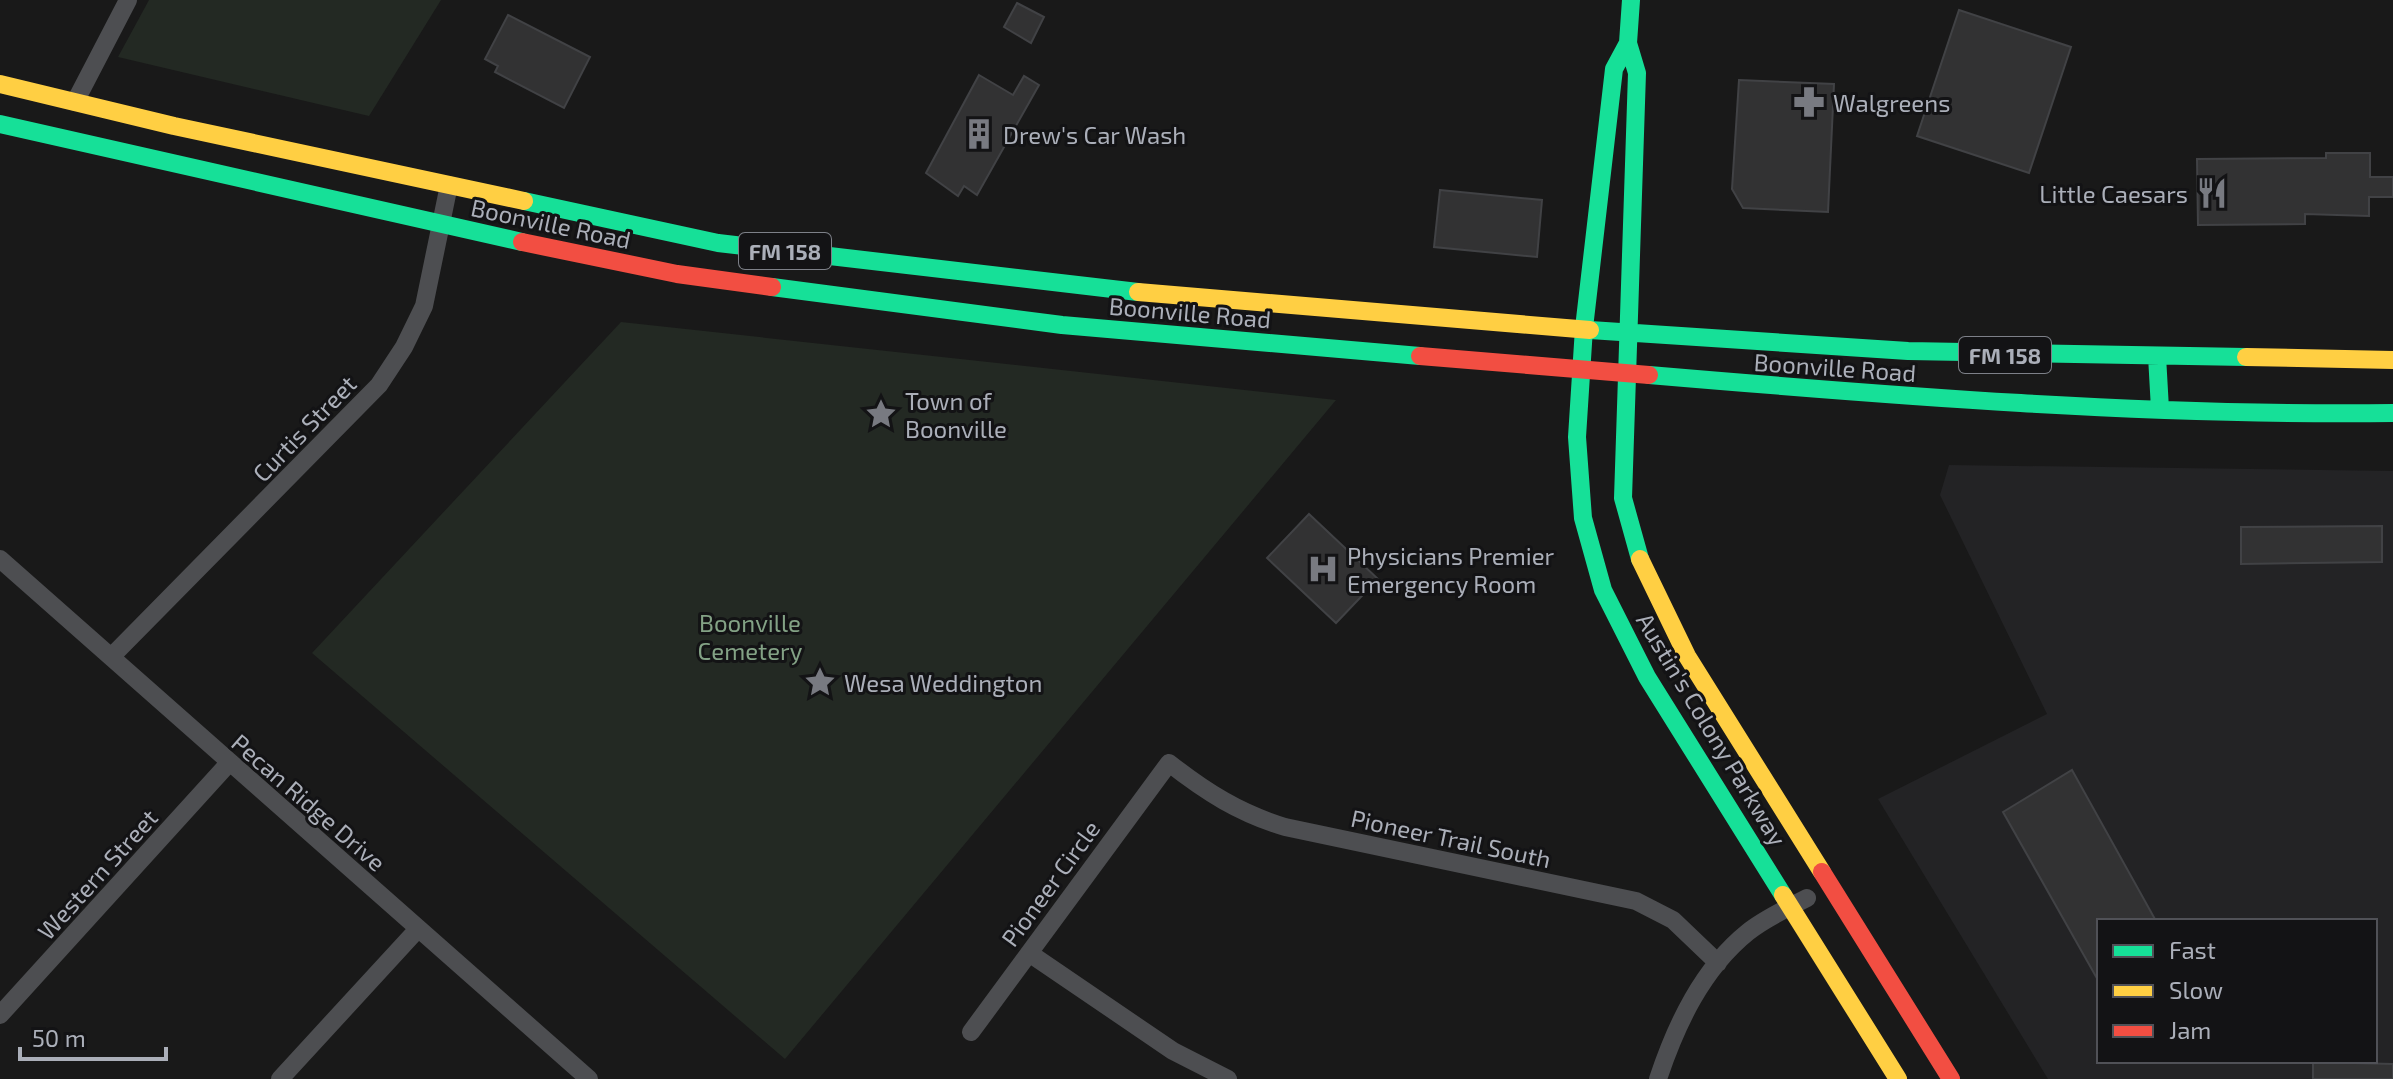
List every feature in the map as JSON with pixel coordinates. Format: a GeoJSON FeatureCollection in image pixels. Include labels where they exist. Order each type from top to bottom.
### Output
{"type":"FeatureCollection","features":[{"type":"Feature","properties":{"kind":"main road","name":"Austin's Colony Parkway"},"geometry":{"type":"LineString","coordinates":[[1631,0],[1628,43],[1637,73],[1623,498],[1634,548],[1651,590],[1687,656],[1951,1079]]}},
{"type":"Feature","properties":{"kind":"main road","name":"Austin's Colony Parkway"},"geometry":{"type":"LineString","coordinates":[[1628,43],[1614,69],[1584,328],[1579,482],[1583,518],[1603,590],[1647,677],[1800,902],[1898,1079]]}},
{"type":"Feature","properties":{"kind":"main road","name":"Boonville Road"},"geometry":{"type":"LineString","coordinates":[[0,84],[718,243],[1064,305],[1303,308],[1584,328],[1627,334],[1908,351],[2393,360]]}},
{"type":"Feature","properties":{"kind":"main road","name":"Boonville Road"},"geometry":{"type":"LineString","coordinates":[[0,124],[442,225],[677,274],[1064,305],[1626,375],[1906,397],[2160,409],[2393,413]]}},
{"type":"Feature","properties":{"kind":"main road"},"geometry":{"type":"LineString","coordinates":[[2157,356],[2160,409]]}},
{"type":"Feature","properties":{"kind":"street"},"geometry":{"type":"LineString","coordinates":[[75,102],[128,0]]}},
{"type":"Feature","properties":{"kind":"street","name":"Curtis Street"},"geometry":{"type":"LineString","coordinates":[[111,657],[379,385],[404,347],[424,306],[449,185]]}},
{"type":"Feature","properties":{"kind":"street","name":"Pecan Ridge Drive"},"geometry":{"type":"LineString","coordinates":[[1,561],[589,1079]]}},
{"type":"Feature","properties":{"kind":"street","name":"Western Street"},"geometry":{"type":"LineString","coordinates":[[0,1015],[229,763]]}},
{"type":"Feature","properties":{"kind":"street","name":"Pioneer Circle"},"geometry":{"type":"LineString","coordinates":[[971,1032],[1169,763]]}},
{"type":"Feature","properties":{"kind":"street","name":"Pioneer Trail South"},"geometry":{"type":"LineString","coordinates":[[1169,763],[1213,798],[1260,820],[1636,901],[1673,920],[1718,963]]}},
{"type":"Feature","properties":{"kind":"street"},"geometry":{"type":"LineString","coordinates":[[1658,1079],[1688,1005],[1718,963],[1748,932],[1800,902]]}},
{"type":"Feature","properties":{"kind":"street"},"geometry":{"type":"LineString","coordinates":[[280,1079],[417,930]]}},
{"type":"Feature","properties":{"kind":"street"},"geometry":{"type":"LineString","coordinates":[[1029,953],[1173,1051],[1228,1079]]}},
{"type":"Feature","properties":{"kind":"shaded area"},"geometry":{"type":"Polygon","coordinates":[[[1949,465],[2393,471],[2393,1079],[2048,1079],[1878,799],[2047,714],[1940,495],[1949,465]]]}},
{"type":"Feature","properties":{"kind":"green space"},"geometry":{"type":"Polygon","coordinates":[[[149,0],[441,0],[369,116],[118,57],[149,0]]]}},
{"type":"Feature","properties":{"kind":"green space","name":"Boonville Cemetery"},"geometry":{"type":"Polygon","coordinates":[[[621,322],[1336,400],[785,1059],[312,653],[621,322]]]}},
{"type":"Feature","properties":{"kind":"building"},"geometry":{"type":"Polygon","coordinates":[[[1017,3],[1044,17],[1031,43],[1004,27],[1017,3]]]}},
{"type":"Feature","properties":{"kind":"building"},"geometry":{"type":"Polygon","coordinates":[[[1959,10],[2071,47],[2029,173],[1917,136],[1959,10]]]}},
{"type":"Feature","properties":{"kind":"building"},"geometry":{"type":"Polygon","coordinates":[[[508,15],[590,57],[564,108],[495,72],[498,66],[485,59],[508,15]]]}},
{"type":"Feature","properties":{"kind":"building","name":"Drew's Car Wash"},"geometry":{"type":"Polygon","coordinates":[[[979,75],[1013,95],[1024,76],[1039,85],[977,195],[964,186],[958,196],[926,173],[979,75]]]}},
{"type":"Feature","properties":{"kind":"building","name":"Walgreens"},"geometry":{"type":"Polygon","coordinates":[[[1739,80],[1834,84],[1828,212],[1743,208],[1732,189],[1739,80]]]}},
{"type":"Feature","properties":{"kind":"building"},"geometry":{"type":"Polygon","coordinates":[[[2326,153],[2370,153],[2370,177],[2393,177],[2393,197],[2369,197],[2369,216],[2305,214],[2305,224],[2198,225],[2197,159],[2326,158],[2326,153]]]}},
{"type":"Feature","properties":{"kind":"building"},"geometry":{"type":"Polygon","coordinates":[[[1440,190],[1542,200],[1537,257],[1434,247],[1440,190]]]}},
{"type":"Feature","properties":{"kind":"building","name":"Physicians Premier Emergency Room"},"geometry":{"type":"Polygon","coordinates":[[[1309,514],[1378,579],[1336,623],[1267,558],[1309,514]]]}},
{"type":"Feature","properties":{"kind":"building"},"geometry":{"type":"Polygon","coordinates":[[[2382,526],[2382,562],[2241,564],[2241,527],[2382,526]]]}},
{"type":"Feature","properties":{"kind":"building"},"geometry":{"type":"Polygon","coordinates":[[[2072,770],[2155,919],[2097,919],[2097,978],[2003,812],[2072,770]]]}},
{"type":"Feature","properties":{"kind":"building"},"geometry":{"type":"Polygon","coordinates":[[[2313,1063],[2393,1064],[2393,1079],[2313,1079],[2313,1063]]]}},
{"type":"Feature","properties":{"kind":"traffic: fast"},"geometry":{"type":"LineString","coordinates":[[1631,0],[1628,43],[1637,73],[1623,498],[1640,559]]}},
{"type":"Feature","properties":{"kind":"traffic: fast"},"geometry":{"type":"LineString","coordinates":[[1628,43],[1614,69],[1584,328],[1577,437],[1583,518],[1603,590],[1647,677],[1783,895]]}},
{"type":"Feature","properties":{"kind":"traffic: fast"},"geometry":{"type":"LineString","coordinates":[[0,124],[522,242]]}},
{"type":"Feature","properties":{"kind":"traffic: fast"},"geometry":{"type":"LineString","coordinates":[[524,201],[718,243],[1138,292]]}},
{"type":"Feature","properties":{"kind":"traffic: fast"},"geometry":{"type":"LineString","coordinates":[[772,287],[1062,325],[1420,356]]}},
{"type":"Feature","properties":{"kind":"traffic: fast"},"geometry":{"type":"LineString","coordinates":[[1590,330],[1908,351],[2246,357]]}},
{"type":"Feature","properties":{"kind":"traffic: fast"},"geometry":{"type":"LineString","coordinates":[[2157,356],[2160,409]]}},
{"type":"Feature","properties":{"kind":"traffic: fast"},"geometry":{"type":"LineString","coordinates":[[1649,375],[2114,408],[2393,413]]}},
{"type":"Feature","properties":{"kind":"traffic: slow"},"geometry":{"type":"LineString","coordinates":[[0,84],[174,126],[524,201]]}},
{"type":"Feature","properties":{"kind":"traffic: slow"},"geometry":{"type":"LineString","coordinates":[[1138,292],[1590,330]]}},
{"type":"Feature","properties":{"kind":"traffic: slow"},"geometry":{"type":"LineString","coordinates":[[2246,357],[2393,360]]}},
{"type":"Feature","properties":{"kind":"traffic: slow"},"geometry":{"type":"LineString","coordinates":[[1640,559],[1687,656],[1822,872]]}},
{"type":"Feature","properties":{"kind":"traffic: slow"},"geometry":{"type":"LineString","coordinates":[[1783,895],[1898,1079]]}},
{"type":"Feature","properties":{"kind":"traffic: jam"},"geometry":{"type":"LineString","coordinates":[[522,242],[677,274],[772,287]]}},
{"type":"Feature","properties":{"kind":"traffic: jam"},"geometry":{"type":"LineString","coordinates":[[1420,356],[1649,375]]}},
{"type":"Feature","properties":{"kind":"traffic: jam"},"geometry":{"type":"LineString","coordinates":[[1822,872],[1951,1079]]}},
{"type":"Feature","properties":{"kind":"place","name":"Walgreens"},"geometry":{"type":"Point","coordinates":[1809,102]}},
{"type":"Feature","properties":{"kind":"place","name":"Drew's Car Wash"},"geometry":{"type":"Point","coordinates":[979,134]}},
{"type":"Feature","properties":{"kind":"place","name":"Little Caesars"},"geometry":{"type":"Point","coordinates":[2212,193]}},
{"type":"Feature","properties":{"kind":"place","name":"Town of Boonville"},"geometry":{"type":"Point","coordinates":[881,414]}},
{"type":"Feature","properties":{"kind":"place","name":"Physicians Premier Emergency Room"},"geometry":{"type":"Point","coordinates":[1323,569]}},
{"type":"Feature","properties":{"kind":"place","name":"Wesa Weddington"},"geometry":{"type":"Point","coordinates":[820,682]}}]}
